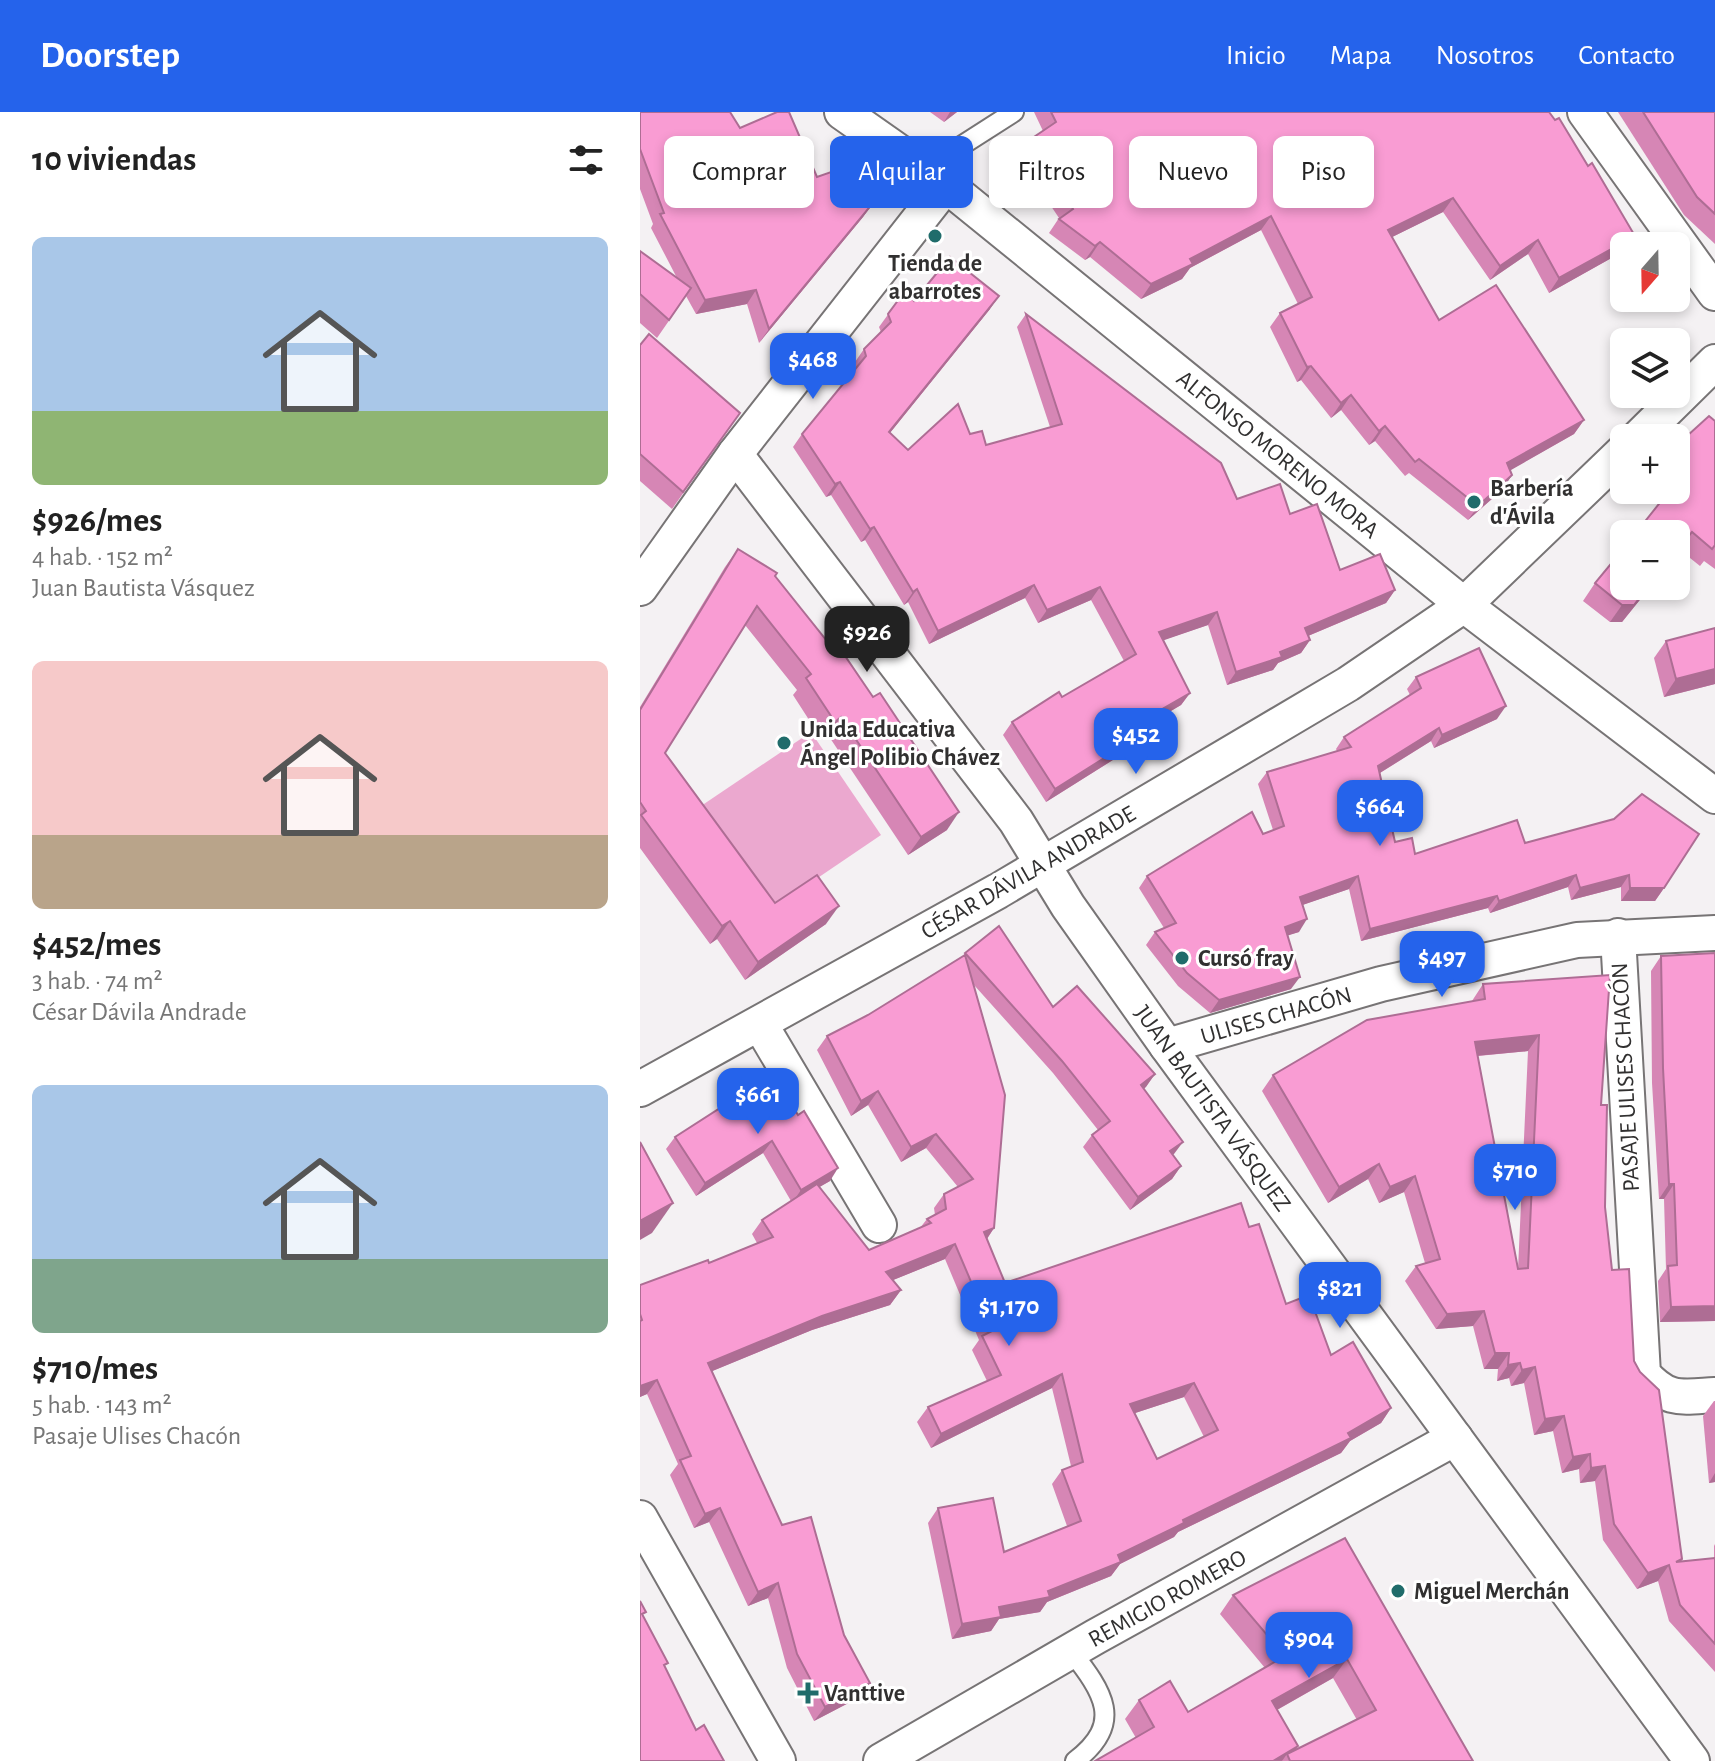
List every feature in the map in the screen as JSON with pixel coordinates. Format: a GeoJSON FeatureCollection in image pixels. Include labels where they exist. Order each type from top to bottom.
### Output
{"type":"FeatureCollection","features":[{"type":"Feature","properties":{"kind":"street","name":"ALFONSO MORENO MORA"},"geometry":{"type":"LineString","coordinates":[[842,112],[877,136]]}},
{"type":"Feature","properties":{"kind":"street"},"geometry":{"type":"LineString","coordinates":[[1585,112],[1715,293]]}},
{"type":"Feature","properties":{"kind":"street","name":"ALFONSO MORENO MORA"},"geometry":{"type":"LineString","coordinates":[[973,207],[1464,605],[1715,796]]}},
{"type":"Feature","properties":{"kind":"street"},"geometry":{"type":"LineString","coordinates":[[640,588],[914,208]]}},
{"type":"Feature","properties":{"kind":"street"},"geometry":{"type":"LineString","coordinates":[[1652,424],[1715,362]]}},
{"type":"Feature","properties":{"kind":"street","name":"JUAN BAUTISTA VÁSQUEZ"},"geometry":{"type":"LineString","coordinates":[[735,454],[1016,821],[1068,906],[1167,1046],[1692,1761]]}},
{"type":"Feature","properties":{"kind":"street","name":"CÉSAR DÁVILA ANDRADE"},"geometry":{"type":"LineString","coordinates":[[640,1089],[1043,863],[1348,684],[1464,605],[1610,464]]}},
{"type":"Feature","properties":{"kind":"street","name":"ULISES CHACÓN"},"geometry":{"type":"LineString","coordinates":[[1167,1046],[1381,984],[1577,940],[1715,933]]}},
{"type":"Feature","properties":{"kind":"street","name":"PASAJE ULISES CHACÓN"},"geometry":{"type":"LineString","coordinates":[[1618,936],[1643,1374],[1657,1390],[1673,1397],[1715,1395]]}},
{"type":"Feature","properties":{"kind":"street"},"geometry":{"type":"LineString","coordinates":[[760,1024],[879,1225]]}},
{"type":"Feature","properties":{"kind":"street","name":"REMIGIO ROMERO"},"geometry":{"type":"LineString","coordinates":[[881,1761],[1071,1651],[1455,1438]]}},
{"type":"Feature","properties":{"kind":"street"},"geometry":{"type":"LineString","coordinates":[[640,1518],[778,1761]]}},
{"type":"Feature","properties":{"kind":"lane"},"geometry":{"type":"LineString","coordinates":[[973,146],[1014,112]]}},
{"type":"Feature","properties":{"kind":"lane"},"geometry":{"type":"LineString","coordinates":[[1071,1651],[1100,1689],[1105,1707],[1103,1726],[1096,1745],[1075,1761]]}},
{"type":"Feature","properties":{"kind":"shaded area"},"geometry":{"type":"Polygon","coordinates":[[[811,732],[881,835],[769,911],[698,808],[811,732]]]}},
{"type":"Feature","properties":{"kind":"building"},"geometry":{"type":"Polygon","coordinates":[[[640,112],[730,112],[740,128],[777,112],[789,112],[799,136],[664,136],[664,208],[814,208],[814,170],[817,177],[830,172],[830,208],[869,208],[769,329],[756,290],[705,300],[660,214],[664,213],[640,149],[640,112]]]}},
{"type":"Feature","properties":{"kind":"building"},"geometry":{"type":"Polygon","coordinates":[[[1051,112],[1549,112],[1555,120],[1559,118],[1588,166],[1592,163],[1633,232],[1610,232],[1610,250],[1559,278],[1538,240],[1500,266],[1453,198],[1388,230],[1439,320],[1496,285],[1584,420],[1507,463],[1512,475],[1478,506],[1419,459],[1415,462],[1385,426],[1379,431],[1351,395],[1341,403],[1311,366],[1307,367],[1280,313],[1312,297],[1271,216],[1190,259],[1193,264],[1151,284],[1100,242],[1095,246],[1059,219],[1072,208],[1113,208],[1113,136],[1035,136],[1056,122],[1051,112]]]}},
{"type":"Feature","properties":{"kind":"building"},"geometry":{"type":"Polygon","coordinates":[[[1643,112],[1715,112],[1715,214],[1697,197],[1643,112]]]}},
{"type":"Feature","properties":{"kind":"building"},"geometry":{"type":"Polygon","coordinates":[[[640,251],[691,288],[669,320],[640,294],[640,251]]]}},
{"type":"Feature","properties":{"kind":"building"},"geometry":{"type":"Polygon","coordinates":[[[950,257],[999,296],[889,432],[908,450],[958,404],[970,434],[982,431],[986,445],[1062,424],[1026,314],[1221,463],[1237,499],[1280,484],[1290,514],[1317,504],[1340,570],[1380,554],[1395,590],[1305,628],[1310,640],[1280,652],[1282,657],[1236,672],[1217,612],[1159,632],[1190,693],[1119,734],[1125,745],[1055,789],[1012,722],[1059,692],[1062,697],[1136,654],[1100,587],[1047,610],[1034,585],[938,631],[917,589],[913,592],[874,527],[870,529],[840,482],[835,484],[802,434],[866,356],[864,349],[891,322],[888,314],[905,291],[914,301],[950,257]]]}},
{"type":"Feature","properties":{"kind":"building"},"geometry":{"type":"Polygon","coordinates":[[[649,334],[740,413],[683,492],[640,454],[640,345],[649,334]]]}},
{"type":"Feature","properties":{"kind":"building"},"geometry":{"type":"Polygon","coordinates":[[[1709,416],[1715,421],[1715,545],[1712,549],[1692,532],[1690,534],[1690,520],[1646,520],[1659,504],[1690,504],[1690,433],[1709,416]]]}},
{"type":"Feature","properties":{"kind":"building"},"geometry":{"type":"Polygon","coordinates":[[[738,549],[777,573],[775,576],[839,656],[843,653],[873,697],[880,693],[959,812],[921,837],[841,717],[835,722],[806,678],[811,674],[757,606],[665,753],[775,903],[817,875],[839,906],[758,962],[730,921],[722,926],[641,815],[646,811],[640,802],[640,710],[738,549]]]}},
{"type":"Feature","properties":{"kind":"building"},"geometry":{"type":"Polygon","coordinates":[[[1610,565],[1610,595],[1595,583],[1610,565]]]}},
{"type":"Feature","properties":{"kind":"building"},"geometry":{"type":"Polygon","coordinates":[[[1616,600],[1638,600],[1634,605],[1622,605],[1616,600]]]}},
{"type":"Feature","properties":{"kind":"building"},"geometry":{"type":"Polygon","coordinates":[[[1715,628],[1715,669],[1676,679],[1666,641],[1715,628]]]}},
{"type":"Feature","properties":{"kind":"building"},"geometry":{"type":"Polygon","coordinates":[[[1479,648],[1506,706],[1442,735],[1439,728],[1378,766],[1395,842],[1412,838],[1415,854],[1517,820],[1525,843],[1614,819],[1642,794],[1699,834],[1664,888],[1630,888],[1629,875],[1580,888],[1576,875],[1499,901],[1497,896],[1370,929],[1358,876],[1300,897],[1307,919],[1285,927],[1300,977],[1219,1000],[1187,973],[1155,932],[1176,923],[1147,876],[1252,812],[1263,834],[1284,826],[1267,772],[1351,747],[1344,737],[1421,688],[1416,677],[1479,648]]]}},
{"type":"Feature","properties":{"kind":"building"},"geometry":{"type":"Polygon","coordinates":[[[999,926],[1053,1007],[1077,986],[1155,1074],[1141,1085],[1183,1142],[1170,1151],[1181,1166],[1138,1197],[1092,1135],[1110,1121],[1062,1061],[965,953],[999,926]]]}},
{"type":"Feature","properties":{"kind":"building"},"geometry":{"type":"Polygon","coordinates":[[[1715,953],[1715,1306],[1671,1307],[1668,1266],[1677,1265],[1674,1184],[1669,1184],[1661,956],[1715,953]]]}},
{"type":"Feature","properties":{"kind":"building"},"geometry":{"type":"Polygon","coordinates":[[[965,955],[1005,1095],[994,1228],[984,1232],[1005,1283],[1241,1203],[1249,1227],[1259,1224],[1286,1304],[1309,1295],[1331,1355],[1353,1342],[1391,1408],[1348,1433],[1351,1438],[1118,1555],[1121,1562],[1048,1591],[1050,1597],[999,1607],[1001,1617],[962,1624],[938,1508],[993,1498],[1004,1552],[1081,1521],[1062,1470],[1083,1462],[1062,1374],[941,1434],[928,1407],[1001,1375],[982,1336],[992,1331],[955,1244],[886,1272],[901,1290],[822,1316],[708,1363],[782,1525],[811,1517],[844,1635],[870,1683],[825,1707],[797,1654],[778,1583],[758,1592],[720,1508],[705,1514],[680,1460],[691,1456],[657,1380],[640,1386],[640,1285],[708,1260],[709,1263],[773,1237],[762,1220],[817,1184],[869,1250],[931,1223],[927,1219],[946,1209],[944,1194],[973,1179],[936,1134],[911,1147],[878,1091],[861,1101],[827,1036],[868,1015],[965,955]],[[1194,1383],[1130,1404],[1157,1459],[1218,1430],[1194,1383]]]}},
{"type":"Feature","properties":{"kind":"building"},"geometry":{"type":"Polygon","coordinates":[[[1610,975],[1601,1105],[1607,1105],[1605,1207],[1612,1270],[1629,1269],[1634,1361],[1640,1372],[1659,1390],[1682,1559],[1676,1562],[1715,1558],[1715,1644],[1680,1605],[1669,1565],[1648,1573],[1614,1524],[1605,1466],[1591,1468],[1590,1454],[1573,1457],[1564,1416],[1545,1419],[1535,1367],[1522,1370],[1520,1363],[1508,1365],[1509,1353],[1495,1353],[1484,1311],[1447,1314],[1416,1266],[1440,1259],[1415,1176],[1390,1187],[1379,1164],[1339,1187],[1273,1075],[1367,1020],[1485,999],[1483,984],[1610,975]],[[1539,1035],[1475,1042],[1518,1269],[1528,1268],[1539,1035]]]}},
{"type":"Feature","properties":{"kind":"building"},"geometry":{"type":"Polygon","coordinates":[[[773,1074],[798,1115],[804,1111],[838,1168],[801,1190],[772,1141],[705,1183],[675,1137],[773,1074]]]}},
{"type":"Feature","properties":{"kind":"building"},"geometry":{"type":"Polygon","coordinates":[[[640,1142],[673,1203],[640,1221],[640,1142]]]}},
{"type":"Feature","properties":{"kind":"building"},"geometry":{"type":"Polygon","coordinates":[[[1345,1538],[1473,1761],[1290,1761],[1287,1754],[1376,1710],[1347,1659],[1272,1701],[1298,1746],[1273,1761],[1095,1761],[1154,1727],[1139,1700],[1170,1681],[1188,1712],[1285,1656],[1233,1595],[1345,1538]]]}},
{"type":"Feature","properties":{"kind":"building"},"geometry":{"type":"Polygon","coordinates":[[[640,1601],[646,1612],[642,1614],[668,1663],[664,1665],[696,1730],[704,1725],[724,1761],[640,1761],[640,1601]]]}},
{"type":"Feature","properties":{"kind":"place","name":"Tienda de abarrotes"},"geometry":{"type":"Point","coordinates":[935,236]}},
{"type":"Feature","properties":{"kind":"place","name":"Barbería d'Ávila"},"geometry":{"type":"Point","coordinates":[1474,502]}},
{"type":"Feature","properties":{"kind":"place","name":"Unida Educativa Ángel Polibio Chávez"},"geometry":{"type":"Point","coordinates":[784,743]}},
{"type":"Feature","properties":{"kind":"place","name":"Cursó fray"},"geometry":{"type":"Point","coordinates":[1182,958]}},
{"type":"Feature","properties":{"kind":"place","name":"Miguel Merchán"},"geometry":{"type":"Point","coordinates":[1398,1591]}},
{"type":"Feature","properties":{"kind":"place","name":"Vanttive"},"geometry":{"type":"Point","coordinates":[808,1693]}}]}
